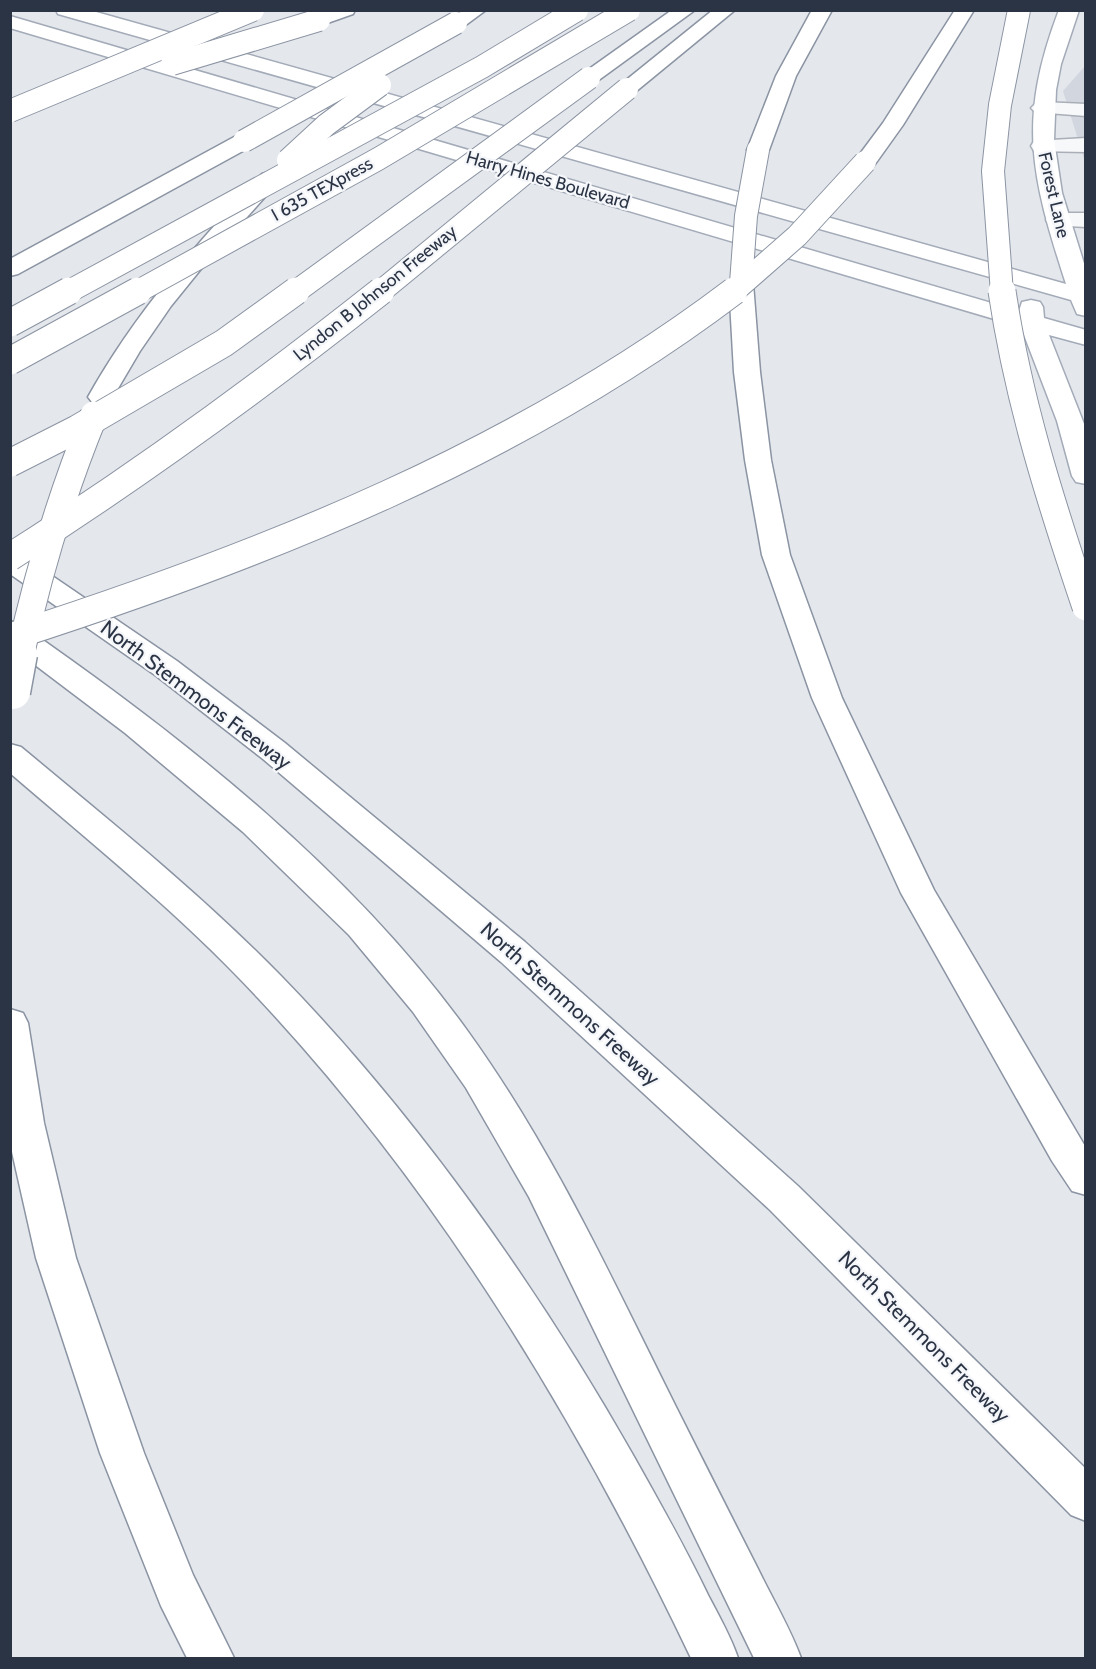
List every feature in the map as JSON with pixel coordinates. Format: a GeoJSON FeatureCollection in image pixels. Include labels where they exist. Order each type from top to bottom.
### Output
{"type":"FeatureCollection","features":[{"type":"Feature","properties":{"kind":"main road","name":"Harry Hines Boulevard"},"geometry":{"type":"LineString","coordinates":[[65,10],[1030,281],[1084,301]]}},
{"type":"Feature","properties":{"kind":"main road"},"geometry":{"type":"LineString","coordinates":[[10,110],[253,10]]}},
{"type":"Feature","properties":{"kind":"main road"},"geometry":{"type":"LineString","coordinates":[[10,110],[319,20],[346,10]]}},
{"type":"Feature","properties":{"kind":"main road"},"geometry":{"type":"LineString","coordinates":[[10,269],[477,10]]}},
{"type":"Feature","properties":{"kind":"main road","name":"I 635 TEXpress"},"geometry":{"type":"LineString","coordinates":[[10,323],[472,73],[577,10]]}},
{"type":"Feature","properties":{"kind":"main road","name":"I 635 TEXpress"},"geometry":{"type":"LineString","coordinates":[[10,361],[378,159],[629,10]]}},
{"type":"Feature","properties":{"kind":"main road"},"geometry":{"type":"LineString","coordinates":[[10,463],[77,429],[224,343],[686,10]]}},
{"type":"Feature","properties":{"kind":"main road","name":"Lyndon B Johnson Freeway"},"geometry":{"type":"LineString","coordinates":[[10,559],[104,497],[251,392],[384,288],[726,10]]}},
{"type":"Feature","properties":{"kind":"main road"},"geometry":{"type":"LineString","coordinates":[[822,10],[786,76],[758,150],[750,183],[742,243],[741,283],[747,372],[758,459],[776,555],[827,698],[918,893],[1065,1150],[1086,1179]]}},
{"type":"Feature","properties":{"kind":"main road"},"geometry":{"type":"LineString","coordinates":[[10,638],[169,584],[277,543],[409,484],[502,438],[662,343],[723,300],[771,260],[836,196],[892,125],[965,10]]}},
{"type":"Feature","properties":{"kind":"main road"},"geometry":{"type":"LineString","coordinates":[[1019,10],[1003,78],[993,165],[998,259],[1011,348],[1029,430],[1051,506],[1086,606]]}},
{"type":"Feature","properties":{"kind":"main road","name":"Forest Lane"},"geometry":{"type":"LineString","coordinates":[[1069,10],[1046,76],[1042,108],[1042,146],[1058,220],[1084,301]]}},
{"type":"Feature","properties":{"kind":"main road","name":"Harry Hines Boulevard"},"geometry":{"type":"LineString","coordinates":[[19,19],[1086,338]]}},
{"type":"Feature","properties":{"kind":"main road"},"geometry":{"type":"LineString","coordinates":[[12,700],[28,611],[57,507],[101,397],[131,345],[164,298],[228,223],[286,162],[326,125],[420,58],[456,23]]}},
{"type":"Feature","properties":{"kind":"main road"},"geometry":{"type":"LineString","coordinates":[[1030,281],[1032,322],[1070,421],[1086,476]]}},
{"type":"Feature","properties":{"kind":"main road","name":"North Stemmons Freeway"},"geometry":{"type":"LineString","coordinates":[[10,559],[166,668],[265,744],[513,952],[784,1198],[1086,1500]]}},
{"type":"Feature","properties":{"kind":"main road"},"geometry":{"type":"LineString","coordinates":[[10,631],[114,707],[278,842],[351,914],[426,1001],[482,1080],[534,1169],[589,1273],[778,1659]]}},
{"type":"Feature","properties":{"kind":"main road"},"geometry":{"type":"LineString","coordinates":[[10,755],[186,906],[255,972],[321,1043],[388,1125],[450,1205],[562,1374],[656,1539],[715,1659]]}},
{"type":"Feature","properties":{"kind":"main road"},"geometry":{"type":"LineString","coordinates":[[10,1023],[25,1123],[56,1258],[122,1453],[177,1590],[211,1659]]}},
{"type":"Feature","properties":{"kind":"lane"},"geometry":{"type":"LineString","coordinates":[[1042,108],[1086,110]]}},
{"type":"Feature","properties":{"kind":"lane"},"geometry":{"type":"LineString","coordinates":[[1042,146],[1086,145]]}},
{"type":"Feature","properties":{"kind":"lane"},"geometry":{"type":"LineString","coordinates":[[1058,220],[1086,220]]}},
{"type":"Feature","properties":{"kind":"shaded area"},"geometry":{"type":"Polygon","coordinates":[[[1085,66],[1085,162],[1063,91],[1085,66]]]}}]}
